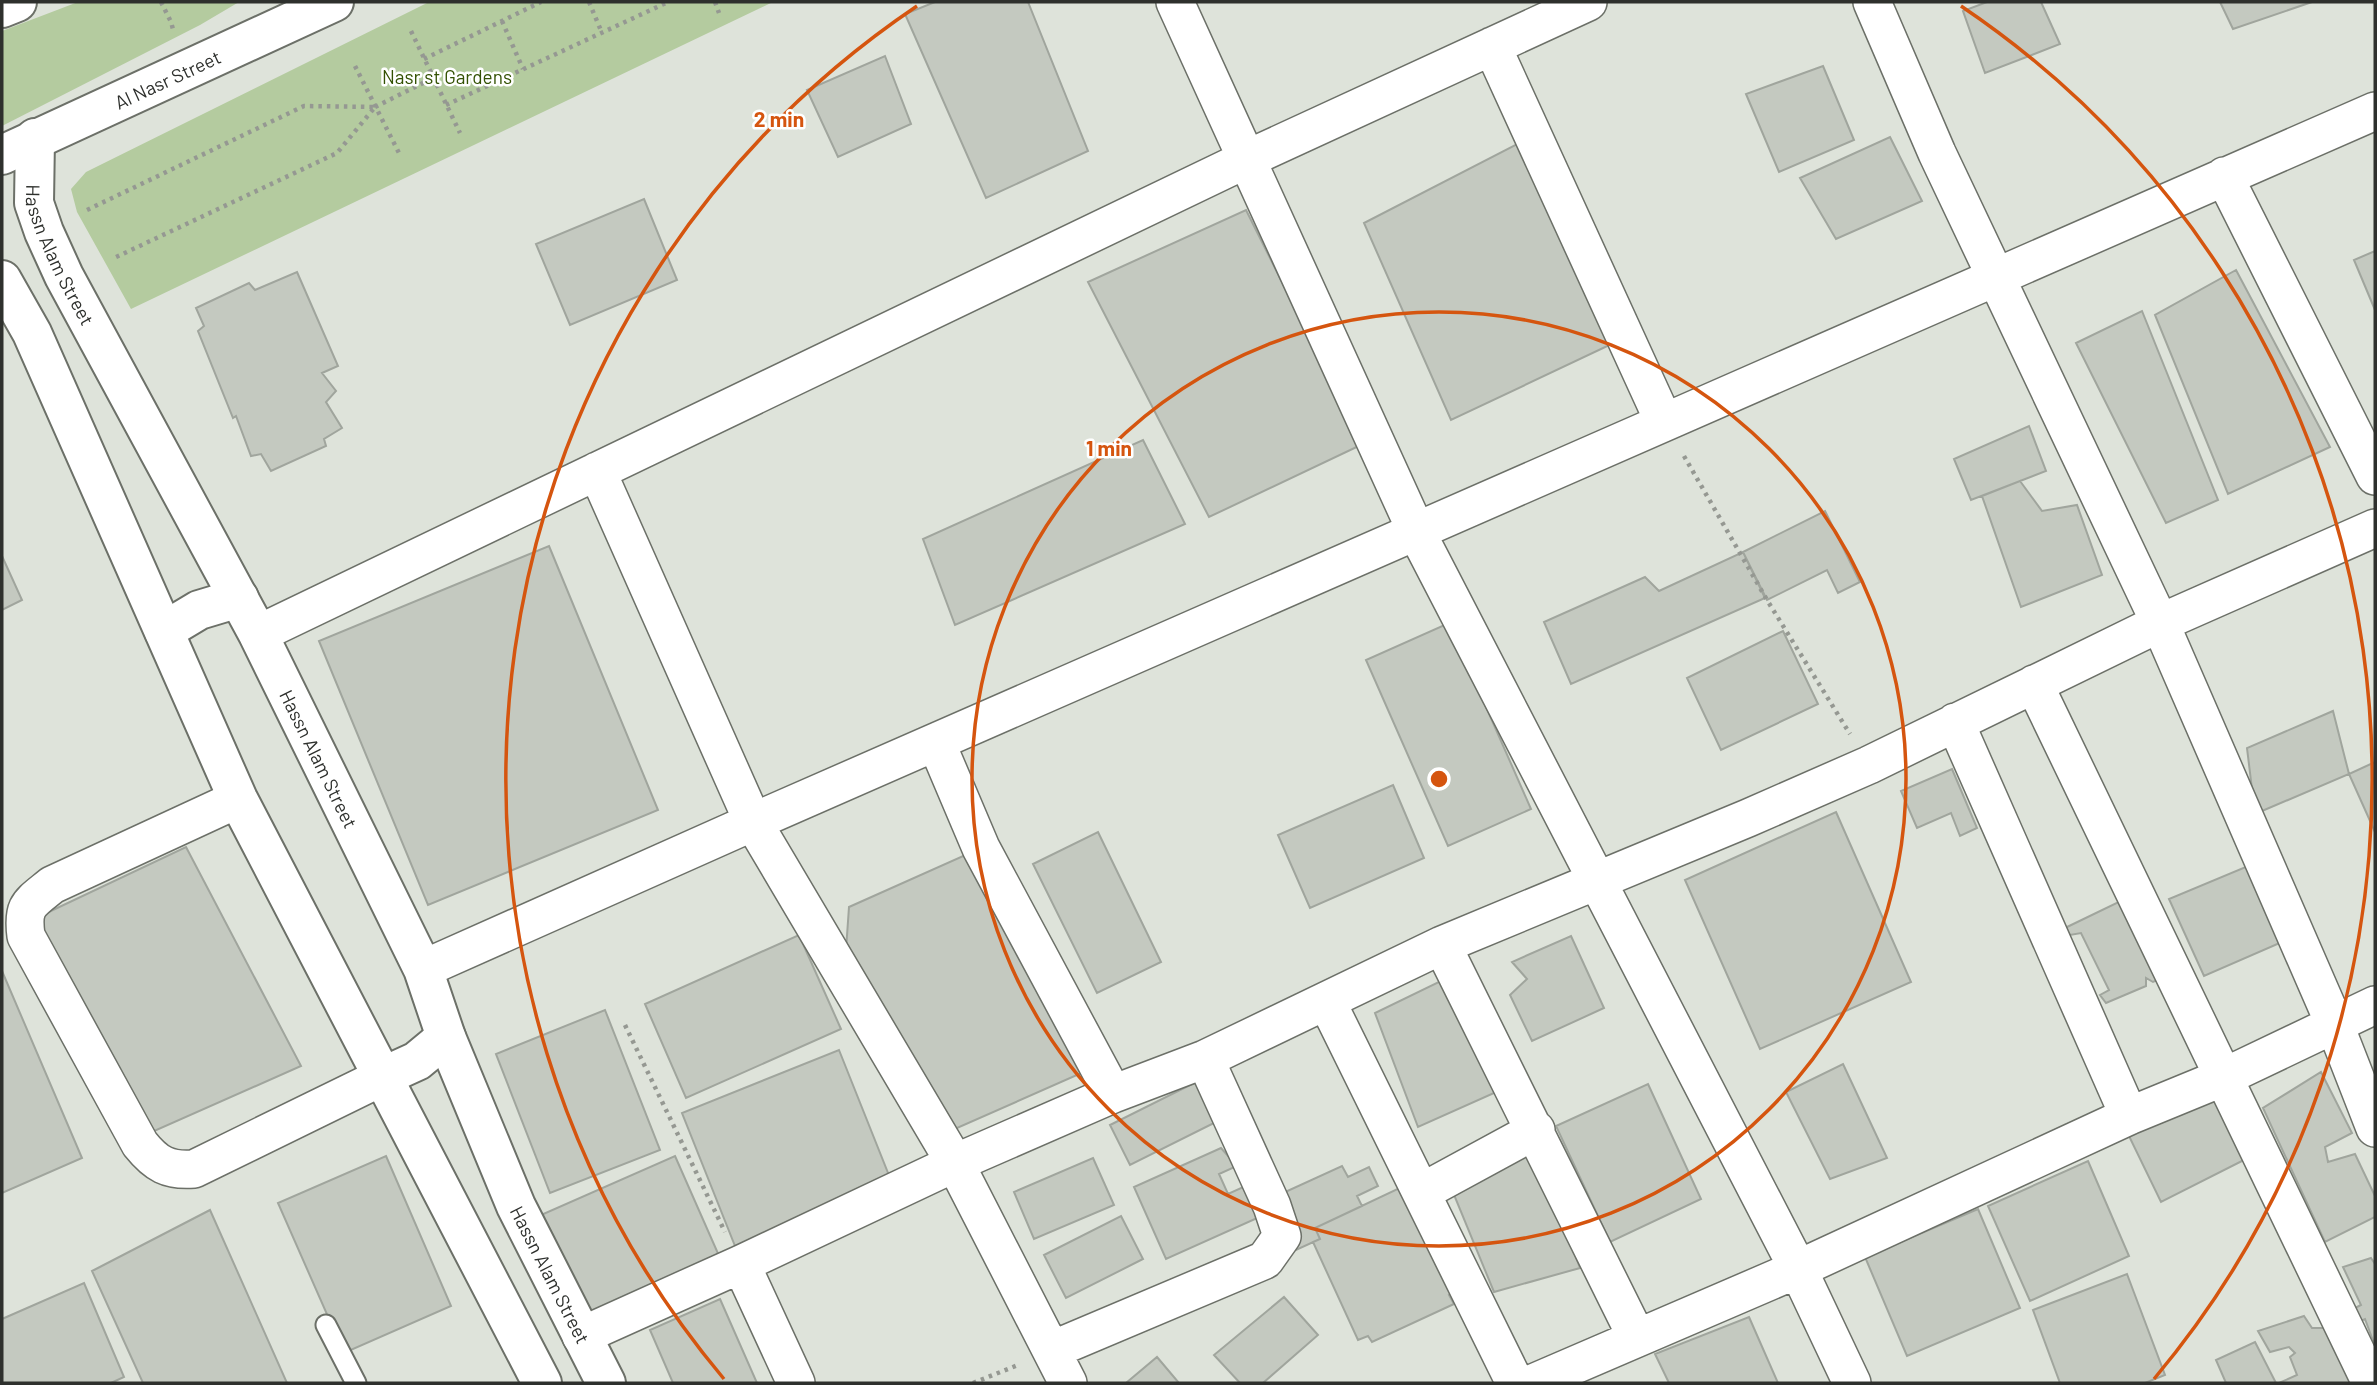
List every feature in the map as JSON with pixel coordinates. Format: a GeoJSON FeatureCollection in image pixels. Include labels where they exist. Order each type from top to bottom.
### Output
{"type":"FeatureCollection","features":[{"type":"Feature","properties":{"kind":"street"},"geometry":{"type":"LineString","coordinates":[[2,8],[17,2]]}},
{"type":"Feature","properties":{"kind":"street","name":"Al Nasr Street"},"geometry":{"type":"LineString","coordinates":[[18,147],[334,2]]}},
{"type":"Feature","properties":{"kind":"street"},"geometry":{"type":"LineString","coordinates":[[1175,2],[1417,533],[1798,1269],[1852,1383]]}},
{"type":"Feature","properties":{"kind":"street"},"geometry":{"type":"LineString","coordinates":[[258,634],[1247,159],[1588,2]]}},
{"type":"Feature","properties":{"kind":"street"},"geometry":{"type":"LineString","coordinates":[[1872,2],[1937,153],[2160,623],[2334,1023],[2375,1128]]}},
{"type":"Feature","properties":{"kind":"street"},"geometry":{"type":"LineString","coordinates":[[1492,46],[1664,422]]}},
{"type":"Feature","properties":{"kind":"street"},"geometry":{"type":"LineString","coordinates":[[423,969],[1417,533],[1995,275],[2375,111]]}},
{"type":"Feature","properties":{"kind":"street","name":"Hassn Alam Street"},"geometry":{"type":"LineString","coordinates":[[18,147],[44,232],[64,276],[258,634],[423,969],[446,1037],[516,1206],[606,1383]]}},
{"type":"Feature","properties":{"kind":"street"},"geometry":{"type":"LineString","coordinates":[[2224,176],[2375,476]]}},
{"type":"Feature","properties":{"kind":"street"},"geometry":{"type":"LineString","coordinates":[[2,280],[32,333],[238,799],[542,1383]]}},
{"type":"Feature","properties":{"kind":"street"},"geometry":{"type":"LineString","coordinates":[[597,471],[753,822],[955,1163],[1068,1383]]}},
{"type":"Feature","properties":{"kind":"street"},"geometry":{"type":"LineString","coordinates":[[581,1336],[955,1163],[1113,1094],[1205,1059],[1442,945],[1869,765],[2160,623],[2375,528]]}},
{"type":"Feature","properties":{"kind":"street"},"geometry":{"type":"LineString","coordinates":[[164,631],[199,610],[239,598]]}},
{"type":"Feature","properties":{"kind":"street"},"geometry":{"type":"LineString","coordinates":[[2034,684],[2371,1383]]}},
{"type":"Feature","properties":{"kind":"street"},"geometry":{"type":"LineString","coordinates":[[1955,722],[2129,1116]]}},
{"type":"Feature","properties":{"kind":"street"},"geometry":{"type":"LineString","coordinates":[[936,742],[981,848],[1113,1094]]}},
{"type":"Feature","properties":{"kind":"street"},"geometry":{"type":"LineString","coordinates":[[238,799],[52,885],[32,902],[23,916],[26,936],[140,1144],[151,1158],[175,1170],[194,1169],[416,1061],[446,1037]]}},
{"type":"Feature","properties":{"kind":"street"},"geometry":{"type":"LineString","coordinates":[[1442,945],[1637,1338]]}},
{"type":"Feature","properties":{"kind":"street"},"geometry":{"type":"LineString","coordinates":[[1327,1002],[1515,1383]]}},
{"type":"Feature","properties":{"kind":"street"},"geometry":{"type":"LineString","coordinates":[[1533,1383],[1798,1269],[2129,1116],[2224,1077],[2375,1005]]}},
{"type":"Feature","properties":{"kind":"street"},"geometry":{"type":"LineString","coordinates":[[1052,1350],[1265,1260],[1282,1236],[1272,1206],[1205,1059]]}},
{"type":"Feature","properties":{"kind":"street"},"geometry":{"type":"LineString","coordinates":[[1422,1192],[1536,1130]]}},
{"type":"Feature","properties":{"kind":"street"},"geometry":{"type":"LineString","coordinates":[[741,1264],[796,1383]]}},
{"type":"Feature","properties":{"kind":"lane"},"geometry":{"type":"LineString","coordinates":[[326,1325],[356,1383]]}},
{"type":"Feature","properties":{"kind":"path"},"geometry":{"type":"LineString","coordinates":[[424,59],[541,2]]}},
{"type":"Feature","properties":{"kind":"path"},"geometry":{"type":"LineString","coordinates":[[589,2],[602,33]]}},
{"type":"Feature","properties":{"kind":"path"},"geometry":{"type":"LineString","coordinates":[[446,105],[668,2]]}},
{"type":"Feature","properties":{"kind":"path"},"geometry":{"type":"LineString","coordinates":[[715,2],[719,13]]}},
{"type":"Feature","properties":{"kind":"path"},"geometry":{"type":"LineString","coordinates":[[502,21],[523,69]]}},
{"type":"Feature","properties":{"kind":"path"},"geometry":{"type":"LineString","coordinates":[[411,31],[460,134]]}},
{"type":"Feature","properties":{"kind":"path"},"geometry":{"type":"LineString","coordinates":[[355,66],[401,157]]}},
{"type":"Feature","properties":{"kind":"path"},"geometry":{"type":"LineString","coordinates":[[112,259],[337,153],[375,107],[433,78]]}},
{"type":"Feature","properties":{"kind":"path"},"geometry":{"type":"LineString","coordinates":[[87,210],[304,106],[375,107]]}},
{"type":"Feature","properties":{"kind":"path"},"geometry":{"type":"LineString","coordinates":[[1664,422],[1767,600],[1869,765]]}},
{"type":"Feature","properties":{"kind":"path"},"geometry":{"type":"LineString","coordinates":[[625,1025],[741,1264]]}},
{"type":"Feature","properties":{"kind":"path"},"geometry":{"type":"LineString","coordinates":[[973,1383],[1052,1350]]}},
{"type":"Feature","properties":{"kind":"green space"},"geometry":{"type":"Polygon","coordinates":[[[78,2],[239,2],[200,25],[2,126],[2,31],[78,2]]]}},
{"type":"Feature","properties":{"kind":"green space","name":"Nasr st Gardens"},"geometry":{"type":"Polygon","coordinates":[[[429,2],[773,2],[131,309],[77,212],[71,189],[86,172],[429,2]]]}},
{"type":"Feature","properties":{"kind":"building"},"geometry":{"type":"Polygon","coordinates":[[[935,2],[1028,2],[1088,151],[986,198],[905,14],[935,2]]]}},
{"type":"Feature","properties":{"kind":"building"},"geometry":{"type":"Polygon","coordinates":[[[1987,2],[2041,2],[2060,44],[1985,73],[1963,11],[1987,2]]]}},
{"type":"Feature","properties":{"kind":"building"},"geometry":{"type":"Polygon","coordinates":[[[2220,2],[2312,2],[2233,29],[2220,2]]]}},
{"type":"Feature","properties":{"kind":"building"},"geometry":{"type":"Polygon","coordinates":[[[885,56],[911,124],[838,157],[807,90],[885,56]]]}},
{"type":"Feature","properties":{"kind":"building"},"geometry":{"type":"Polygon","coordinates":[[[1823,66],[1854,140],[1779,172],[1746,94],[1823,66]]]}},
{"type":"Feature","properties":{"kind":"building"},"geometry":{"type":"Polygon","coordinates":[[[1890,137],[1922,201],[1836,239],[1800,178],[1890,137]]]}},
{"type":"Feature","properties":{"kind":"building"},"geometry":{"type":"Polygon","coordinates":[[[1523,141],[1618,341],[1451,420],[1364,223],[1523,141]]]}},
{"type":"Feature","properties":{"kind":"building"},"geometry":{"type":"Polygon","coordinates":[[[644,199],[677,280],[570,325],[536,244],[644,199]]]}},
{"type":"Feature","properties":{"kind":"building"},"geometry":{"type":"Polygon","coordinates":[[[1246,210],[1363,444],[1209,517],[1088,282],[1246,210]]]}},
{"type":"Feature","properties":{"kind":"building"},"geometry":{"type":"Polygon","coordinates":[[[2375,251],[2375,310],[2354,260],[2375,251]]]}},
{"type":"Feature","properties":{"kind":"building"},"geometry":{"type":"Polygon","coordinates":[[[2236,270],[2330,447],[2228,494],[2155,315],[2236,270]]]}},
{"type":"Feature","properties":{"kind":"building"},"geometry":{"type":"Polygon","coordinates":[[[297,272],[338,366],[322,373],[336,391],[326,402],[342,428],[324,439],[326,446],[271,471],[261,454],[251,456],[236,416],[233,418],[198,331],[204,326],[196,308],[249,283],[255,290],[297,272]]]}},
{"type":"Feature","properties":{"kind":"building"},"geometry":{"type":"Polygon","coordinates":[[[2142,311],[2218,500],[2166,523],[2076,343],[2142,311]]]}},
{"type":"Feature","properties":{"kind":"building"},"geometry":{"type":"Polygon","coordinates":[[[2029,426],[2046,471],[1971,500],[1954,459],[2029,426]]]}},
{"type":"Feature","properties":{"kind":"building"},"geometry":{"type":"Polygon","coordinates":[[[1143,440],[1185,524],[955,625],[923,539],[1143,440]]]}},
{"type":"Feature","properties":{"kind":"building"},"geometry":{"type":"Polygon","coordinates":[[[2020,481],[2042,511],[2077,505],[2102,575],[2021,607],[1982,496],[2020,481]]]}},
{"type":"Feature","properties":{"kind":"building"},"geometry":{"type":"Polygon","coordinates":[[[1825,511],[1860,582],[1838,593],[1827,570],[1767,600],[1743,552],[1825,511]]]}},
{"type":"Feature","properties":{"kind":"building"},"geometry":{"type":"Polygon","coordinates":[[[549,546],[658,810],[428,905],[319,641],[549,546]]]}},
{"type":"Feature","properties":{"kind":"building"},"geometry":{"type":"Polygon","coordinates":[[[1743,552],[1765,598],[1571,684],[1544,622],[1645,577],[1659,591],[1743,552]]]}},
{"type":"Feature","properties":{"kind":"building"},"geometry":{"type":"Polygon","coordinates":[[[2,556],[22,600],[2,610],[2,556]]]}},
{"type":"Feature","properties":{"kind":"building"},"geometry":{"type":"Polygon","coordinates":[[[1449,623],[1531,809],[1448,846],[1366,660],[1449,623]]]}},
{"type":"Feature","properties":{"kind":"building"},"geometry":{"type":"Polygon","coordinates":[[[1783,631],[1818,704],[1721,750],[1687,678],[1783,631]]]}},
{"type":"Feature","properties":{"kind":"building"},"geometry":{"type":"Polygon","coordinates":[[[2333,711],[2349,774],[2255,814],[2247,748],[2333,711]]]}},
{"type":"Feature","properties":{"kind":"building"},"geometry":{"type":"Polygon","coordinates":[[[2375,762],[2375,832],[2349,774],[2375,762]]]}},
{"type":"Feature","properties":{"kind":"building"},"geometry":{"type":"Polygon","coordinates":[[[1952,769],[1977,828],[1960,836],[1951,813],[1917,828],[1901,791],[1952,769]]]}},
{"type":"Feature","properties":{"kind":"building"},"geometry":{"type":"Polygon","coordinates":[[[1393,785],[1424,858],[1310,908],[1278,835],[1393,785]]]}},
{"type":"Feature","properties":{"kind":"building"},"geometry":{"type":"Polygon","coordinates":[[[1836,812],[1911,982],[1760,1049],[1685,880],[1836,812]]]}},
{"type":"Feature","properties":{"kind":"building"},"geometry":{"type":"Polygon","coordinates":[[[1098,832],[1161,962],[1097,993],[1033,864],[1098,832]]]}},
{"type":"Feature","properties":{"kind":"building"},"geometry":{"type":"Polygon","coordinates":[[[186,847],[301,1066],[152,1132],[36,918],[186,847]]]}},
{"type":"Feature","properties":{"kind":"building"},"geometry":{"type":"Polygon","coordinates":[[[981,848],[1086,1071],[948,1132],[846,950],[849,907],[981,848]]]}},
{"type":"Feature","properties":{"kind":"building"},"geometry":{"type":"Polygon","coordinates":[[[2260,861],[2291,938],[2204,976],[2169,899],[2260,861]]]}},
{"type":"Feature","properties":{"kind":"building"},"geometry":{"type":"Polygon","coordinates":[[[2131,896],[2169,975],[2153,982],[2146,978],[2146,986],[2106,1003],[2100,995],[2109,990],[2081,933],[2070,935],[2065,928],[2131,896]]]}},
{"type":"Feature","properties":{"kind":"building"},"geometry":{"type":"Polygon","coordinates":[[[799,935],[841,1029],[686,1098],[645,1004],[799,935]]]}},
{"type":"Feature","properties":{"kind":"building"},"geometry":{"type":"Polygon","coordinates":[[[1571,936],[1604,1008],[1532,1041],[1510,995],[1527,979],[1512,962],[1571,936]]]}},
{"type":"Feature","properties":{"kind":"building"},"geometry":{"type":"Polygon","coordinates":[[[2,971],[82,1158],[2,1193],[2,971]]]}},
{"type":"Feature","properties":{"kind":"building"},"geometry":{"type":"Polygon","coordinates":[[[1449,977],[1503,1089],[1418,1127],[1375,1013],[1449,977]]]}},
{"type":"Feature","properties":{"kind":"building"},"geometry":{"type":"Polygon","coordinates":[[[605,1010],[660,1150],[550,1193],[496,1054],[605,1010]]]}},
{"type":"Feature","properties":{"kind":"building"},"geometry":{"type":"Polygon","coordinates":[[[839,1050],[894,1188],[737,1251],[682,1113],[839,1050]]]}},
{"type":"Feature","properties":{"kind":"building"},"geometry":{"type":"Polygon","coordinates":[[[1843,1064],[1887,1158],[1830,1179],[1786,1092],[1843,1064]]]}},
{"type":"Feature","properties":{"kind":"building"},"geometry":{"type":"Polygon","coordinates":[[[2321,1072],[2352,1133],[2325,1147],[2328,1162],[2355,1154],[2375,1196],[2375,1217],[2325,1242],[2263,1108],[2321,1072]]]}},
{"type":"Feature","properties":{"kind":"building"},"geometry":{"type":"Polygon","coordinates":[[[1200,1080],[1220,1120],[1130,1165],[1110,1125],[1200,1080]]]}},
{"type":"Feature","properties":{"kind":"building"},"geometry":{"type":"Polygon","coordinates":[[[1648,1084],[1701,1199],[1610,1242],[1556,1126],[1648,1084]]]}},
{"type":"Feature","properties":{"kind":"building"},"geometry":{"type":"Polygon","coordinates":[[[2217,1096],[2244,1160],[2161,1202],[2128,1134],[2217,1096]]]}},
{"type":"Feature","properties":{"kind":"building"},"geometry":{"type":"Polygon","coordinates":[[[1533,1144],[1580,1268],[1494,1292],[1450,1185],[1533,1144]]]}},
{"type":"Feature","properties":{"kind":"building"},"geometry":{"type":"Polygon","coordinates":[[[1221,1148],[1237,1166],[1219,1174],[1228,1194],[1250,1184],[1264,1215],[1166,1259],[1134,1187],[1221,1148]]]}},
{"type":"Feature","properties":{"kind":"building"},"geometry":{"type":"Polygon","coordinates":[[[386,1156],[451,1306],[344,1353],[278,1203],[386,1156]]]}},
{"type":"Feature","properties":{"kind":"building"},"geometry":{"type":"Polygon","coordinates":[[[675,1156],[720,1258],[586,1318],[541,1215],[675,1156]]]}},
{"type":"Feature","properties":{"kind":"building"},"geometry":{"type":"Polygon","coordinates":[[[1093,1158],[1114,1205],[1034,1239],[1014,1192],[1093,1158]]]}},
{"type":"Feature","properties":{"kind":"building"},"geometry":{"type":"Polygon","coordinates":[[[2088,1161],[2129,1256],[2030,1301],[1988,1206],[2088,1161]]]}},
{"type":"Feature","properties":{"kind":"building"},"geometry":{"type":"Polygon","coordinates":[[[1342,1166],[1348,1177],[1369,1167],[1378,1186],[1357,1196],[1362,1206],[1315,1228],[1320,1239],[1296,1250],[1272,1198],[1342,1166]]]}},
{"type":"Feature","properties":{"kind":"building"},"geometry":{"type":"Polygon","coordinates":[[[1408,1184],[1457,1291],[1449,1295],[1454,1304],[1372,1342],[1368,1336],[1358,1340],[1313,1242],[1320,1239],[1315,1228],[1408,1184]]]}},
{"type":"Feature","properties":{"kind":"building"},"geometry":{"type":"Polygon","coordinates":[[[1978,1209],[2020,1308],[1907,1356],[1865,1257],[1978,1209]]]}},
{"type":"Feature","properties":{"kind":"building"},"geometry":{"type":"Polygon","coordinates":[[[210,1210],[287,1383],[143,1383],[92,1271],[210,1210]]]}},
{"type":"Feature","properties":{"kind":"building"},"geometry":{"type":"Polygon","coordinates":[[[1121,1216],[1143,1259],[1066,1298],[1044,1255],[1121,1216]]]}},
{"type":"Feature","properties":{"kind":"building"},"geometry":{"type":"Polygon","coordinates":[[[2371,1258],[2375,1264],[2375,1346],[2365,1319],[2358,1322],[2353,1309],[2361,1305],[2343,1267],[2371,1258]]]}},
{"type":"Feature","properties":{"kind":"building"},"geometry":{"type":"Polygon","coordinates":[[[2127,1274],[2165,1375],[2145,1383],[2060,1383],[2033,1310],[2127,1274]]]}},
{"type":"Feature","properties":{"kind":"building"},"geometry":{"type":"Polygon","coordinates":[[[84,1283],[124,1377],[111,1383],[2,1383],[2,1319],[84,1283]]]}},
{"type":"Feature","properties":{"kind":"building"},"geometry":{"type":"Polygon","coordinates":[[[1284,1297],[1318,1335],[1263,1383],[1240,1383],[1214,1355],[1284,1297]]]}},
{"type":"Feature","properties":{"kind":"building"},"geometry":{"type":"Polygon","coordinates":[[[720,1299],[757,1383],[673,1383],[650,1330],[720,1299]]]}},
{"type":"Feature","properties":{"kind":"building"},"geometry":{"type":"Polygon","coordinates":[[[2304,1316],[2312,1328],[2326,1328],[2351,1383],[2279,1383],[2297,1375],[2290,1357],[2295,1353],[2289,1347],[2270,1352],[2258,1331],[2304,1316]]]}},
{"type":"Feature","properties":{"kind":"building"},"geometry":{"type":"Polygon","coordinates":[[[1749,1317],[1778,1383],[1669,1383],[1655,1354],[1749,1317]]]}},
{"type":"Feature","properties":{"kind":"building"},"geometry":{"type":"Polygon","coordinates":[[[2255,1342],[2276,1383],[2226,1383],[2216,1360],[2255,1342]]]}},
{"type":"Feature","properties":{"kind":"building"},"geometry":{"type":"Polygon","coordinates":[[[1157,1357],[1179,1383],[1126,1383],[1157,1357]]]}}]}
